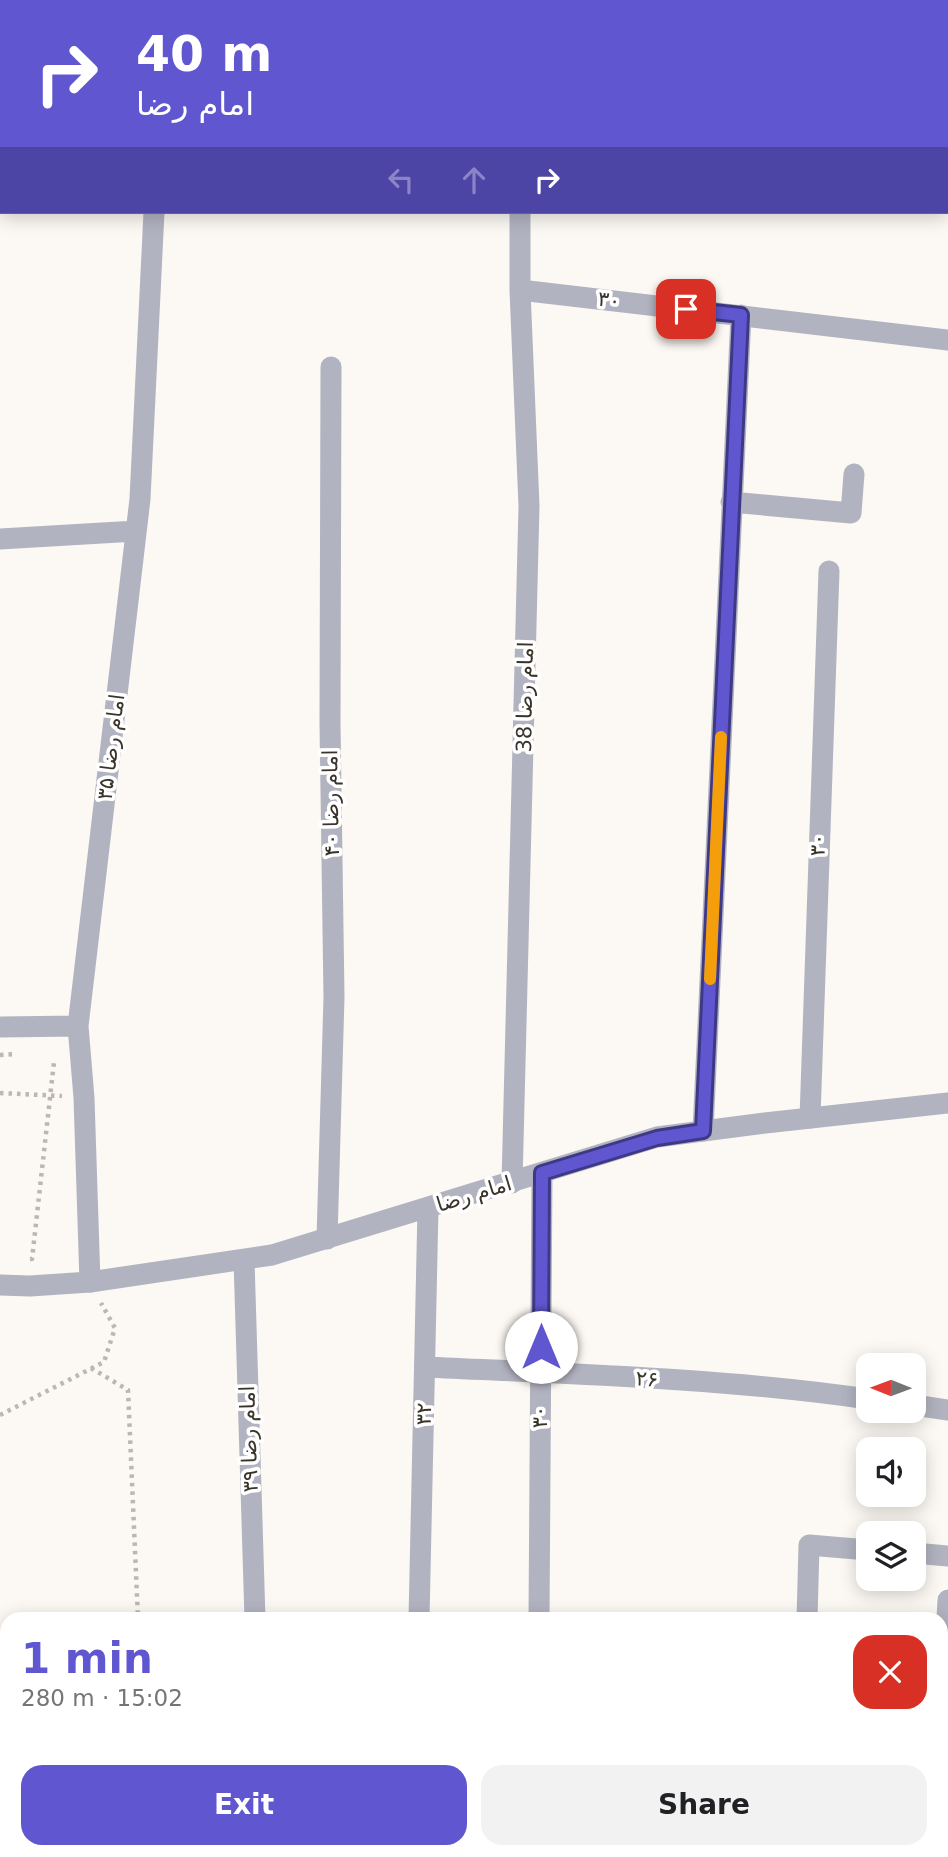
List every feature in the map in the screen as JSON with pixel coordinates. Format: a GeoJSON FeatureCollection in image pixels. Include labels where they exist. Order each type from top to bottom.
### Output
{"type":"FeatureCollection","features":[{"type":"Feature","properties":{"kind":"street","name":"امام رضا ۳۵"},"geometry":{"type":"LineString","coordinates":[[90,1282],[84,1098],[78,1026],[139,499],[154,214]]}},
{"type":"Feature","properties":{"kind":"street","name":"امام رضا 38"},"geometry":{"type":"LineString","coordinates":[[512,1183],[529,506],[520,290],[520,214]]}},
{"type":"Feature","properties":{"kind":"street","name":"۳۰"},"geometry":{"type":"LineString","coordinates":[[520,290],[948,340]]}},
{"type":"Feature","properties":{"kind":"street"},"geometry":{"type":"LineString","coordinates":[[703,1131],[741,315]]}},
{"type":"Feature","properties":{"kind":"street","name":"امام رضا ۴۰"},"geometry":{"type":"LineString","coordinates":[[327,1239],[334,997],[330,723],[331,367]]}},
{"type":"Feature","properties":{"kind":"street"},"geometry":{"type":"LineString","coordinates":[[731,502],[851,513],[853,474]]}},
{"type":"Feature","properties":{"kind":"street"},"geometry":{"type":"LineString","coordinates":[[0,539],[136,531]]}},
{"type":"Feature","properties":{"kind":"street","name":"۳۰"},"geometry":{"type":"LineString","coordinates":[[810,1118],[829,572]]}},
{"type":"Feature","properties":{"kind":"street"},"geometry":{"type":"LineString","coordinates":[[0,1027],[78,1026]]}},
{"type":"Feature","properties":{"kind":"street","name":"امام رضا"},"geometry":{"type":"LineString","coordinates":[[0,1285],[90,1282],[272,1255],[657,1138],[948,1103]]}},
{"type":"Feature","properties":{"kind":"street","name":"۳۰"},"geometry":{"type":"LineString","coordinates":[[539,1612],[542,1173]]}},
{"type":"Feature","properties":{"kind":"street","name":"۳۲"},"geometry":{"type":"LineString","coordinates":[[419,1612],[428,1208]]}},
{"type":"Feature","properties":{"kind":"street","name":"امام رضا ۳۹"},"geometry":{"type":"LineString","coordinates":[[244,1260],[255,1612]]}},
{"type":"Feature","properties":{"kind":"street","name":"۲۶"},"geometry":{"type":"LineString","coordinates":[[425,1367],[797,1389],[856,1397]]}},
{"type":"Feature","properties":{"kind":"street"},"geometry":{"type":"LineString","coordinates":[[926,1407],[948,1410]]}},
{"type":"Feature","properties":{"kind":"street"},"geometry":{"type":"LineString","coordinates":[[807,1612],[809,1545],[856,1549]]}},
{"type":"Feature","properties":{"kind":"street"},"geometry":{"type":"LineString","coordinates":[[926,1554],[948,1556]]}},
{"type":"Feature","properties":{"kind":"path"},"geometry":{"type":"LineString","coordinates":[[22,1259],[32,1259],[55,1053]]}},
{"type":"Feature","properties":{"kind":"path"},"geometry":{"type":"LineString","coordinates":[[0,1055],[28,1054]]}},
{"type":"Feature","properties":{"kind":"path"},"geometry":{"type":"LineString","coordinates":[[0,1093],[84,1098]]}},
{"type":"Feature","properties":{"kind":"path"},"geometry":{"type":"LineString","coordinates":[[0,1415],[104,1362],[115,1328],[90,1282]]}},
{"type":"Feature","properties":{"kind":"path"},"geometry":{"type":"LineString","coordinates":[[91,1368],[128,1390],[138,1612]]}},
{"type":"Feature","properties":{"kind":"slow traffic"},"geometry":{"type":"LineString","coordinates":[[710,979],[721,737]]}},
{"type":"Feature","properties":{"kind":"route"},"geometry":{"type":"LineString","coordinates":[[541,1347],[542,1173],[657,1138],[703,1131],[741,315],[686,309]]}}]}
